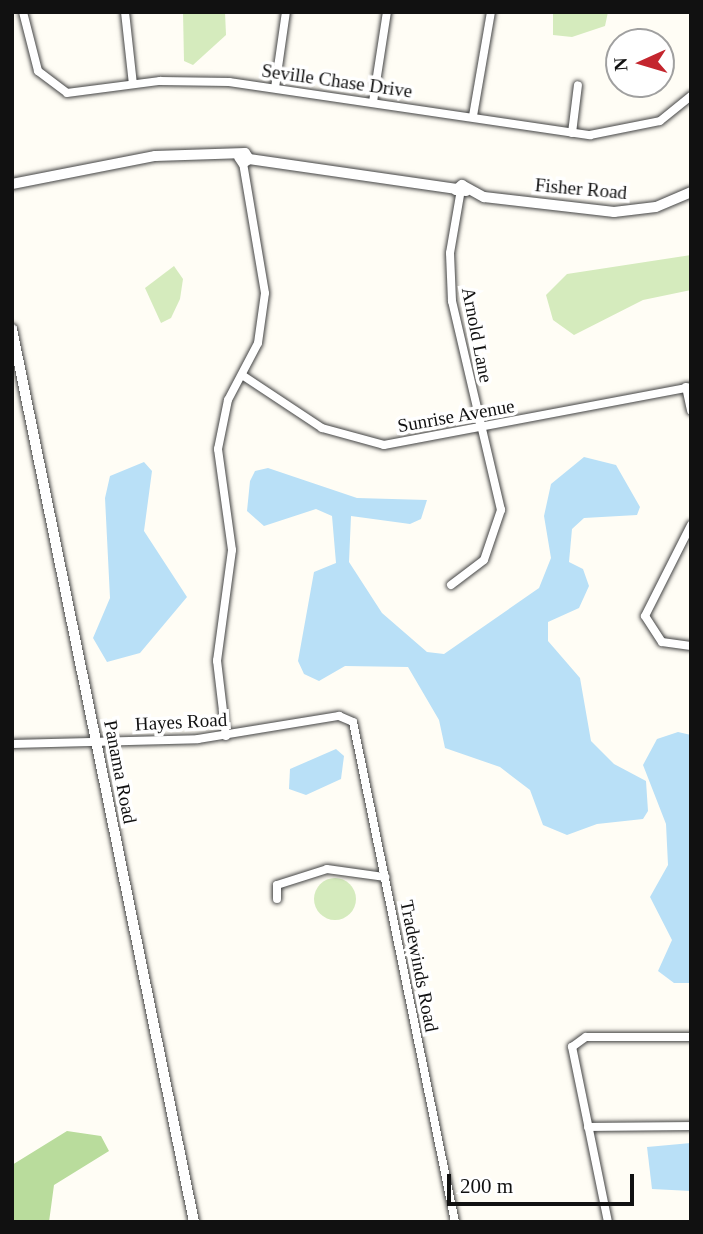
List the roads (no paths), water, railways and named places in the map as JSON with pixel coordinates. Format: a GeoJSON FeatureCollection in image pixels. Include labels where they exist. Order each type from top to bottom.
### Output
{"type":"FeatureCollection","features":[{"type":"Feature","properties":{"kind":"street","name":"Seville Chase Drive"},"geometry":{"type":"LineString","coordinates":[[23,12],[32,60],[56,90],[79,93],[133,84],[204,80],[473,116],[572,133],[632,130],[660,121],[691,96]]}},
{"type":"Feature","properties":{"kind":"street"},"geometry":{"type":"LineString","coordinates":[[125,12],[133,84]]}},
{"type":"Feature","properties":{"kind":"street"},"geometry":{"type":"LineString","coordinates":[[275,88],[286,12]]}},
{"type":"Feature","properties":{"kind":"street"},"geometry":{"type":"LineString","coordinates":[[373,102],[387,12]]}},
{"type":"Feature","properties":{"kind":"street"},"geometry":{"type":"LineString","coordinates":[[473,116],[491,12]]}},
{"type":"Feature","properties":{"kind":"street"},"geometry":{"type":"LineString","coordinates":[[572,133],[578,85]]}},
{"type":"Feature","properties":{"kind":"street","name":"Fisher Road"},"geometry":{"type":"LineString","coordinates":[[12,184],[155,156],[244,160],[614,212],[656,207],[691,192]]}},
{"type":"Feature","properties":{"kind":"street"},"geometry":{"type":"LineString","coordinates":[[226,736],[217,661],[232,550],[218,449],[228,400],[258,342],[265,293],[244,160]]}},
{"type":"Feature","properties":{"kind":"street","name":"Arnold Lane"},"geometry":{"type":"LineString","coordinates":[[451,585],[484,559],[499,530],[500,492],[452,302],[450,253],[461,192]]}},
{"type":"Feature","properties":{"kind":"street","name":"Panama Road"},"geometry":{"type":"LineString","coordinates":[[12,329],[194,1222]]}},
{"type":"Feature","properties":{"kind":"street","name":"Sunrise Avenue"},"geometry":{"type":"LineString","coordinates":[[242,376],[322,428],[363,443],[404,443],[689,387]]}},
{"type":"Feature","properties":{"kind":"street"},"geometry":{"type":"LineString","coordinates":[[689,387],[691,410]]}},
{"type":"Feature","properties":{"kind":"street"},"geometry":{"type":"LineString","coordinates":[[691,525],[645,616],[662,642],[691,646]]}},
{"type":"Feature","properties":{"kind":"street","name":"Hayes Road"},"geometry":{"type":"LineString","coordinates":[[12,744],[226,736],[349,718]]}},
{"type":"Feature","properties":{"kind":"street","name":"Tradewinds Road"},"geometry":{"type":"LineString","coordinates":[[349,718],[385,877],[455,1222]]}},
{"type":"Feature","properties":{"kind":"street"},"geometry":{"type":"LineString","coordinates":[[277,899],[278,886],[327,869],[385,877]]}},
{"type":"Feature","properties":{"kind":"street"},"geometry":{"type":"LineString","coordinates":[[608,1222],[572,1054],[575,1042],[691,1037]]}},
{"type":"Feature","properties":{"kind":"street"},"geometry":{"type":"LineString","coordinates":[[588,1127],[691,1126]]}},
{"type":"Feature","properties":{"kind":"water"},"geometry":{"type":"Polygon","coordinates":[[[584,457],[616,465],[640,507],[637,515],[584,518],[572,529],[569,562],[583,569],[589,586],[579,608],[548,622],[548,641],[580,678],[591,741],[614,764],[646,781],[648,811],[643,819],[597,824],[567,835],[543,825],[530,790],[500,767],[445,748],[439,720],[408,667],[345,666],[319,681],[304,674],[298,661],[314,572],[336,563],[332,516],[316,509],[264,526],[247,511],[250,481],[255,471],[268,468],[357,498],[427,500],[421,519],[410,524],[351,516],[349,562],[382,613],[427,652],[444,654],[539,588],[551,558],[544,516],[551,484],[584,457]]]}},
{"type":"Feature","properties":{"kind":"water"},"geometry":{"type":"Polygon","coordinates":[[[144,462],[152,471],[144,531],[187,597],[140,653],[107,662],[93,638],[110,598],[105,498],[110,476],[144,462]]]}},
{"type":"Feature","properties":{"kind":"water"},"geometry":{"type":"Polygon","coordinates":[[[678,732],[691,735],[691,983],[674,983],[658,971],[672,940],[650,897],[668,865],[666,824],[643,765],[657,739],[678,732]]]}},
{"type":"Feature","properties":{"kind":"water"},"geometry":{"type":"Polygon","coordinates":[[[336,749],[344,756],[341,779],[306,795],[289,789],[290,769],[336,749]]]}},
{"type":"Feature","properties":{"kind":"water"},"geometry":{"type":"Polygon","coordinates":[[[691,1143],[691,1191],[652,1189],[647,1147],[691,1143]]]}}]}
